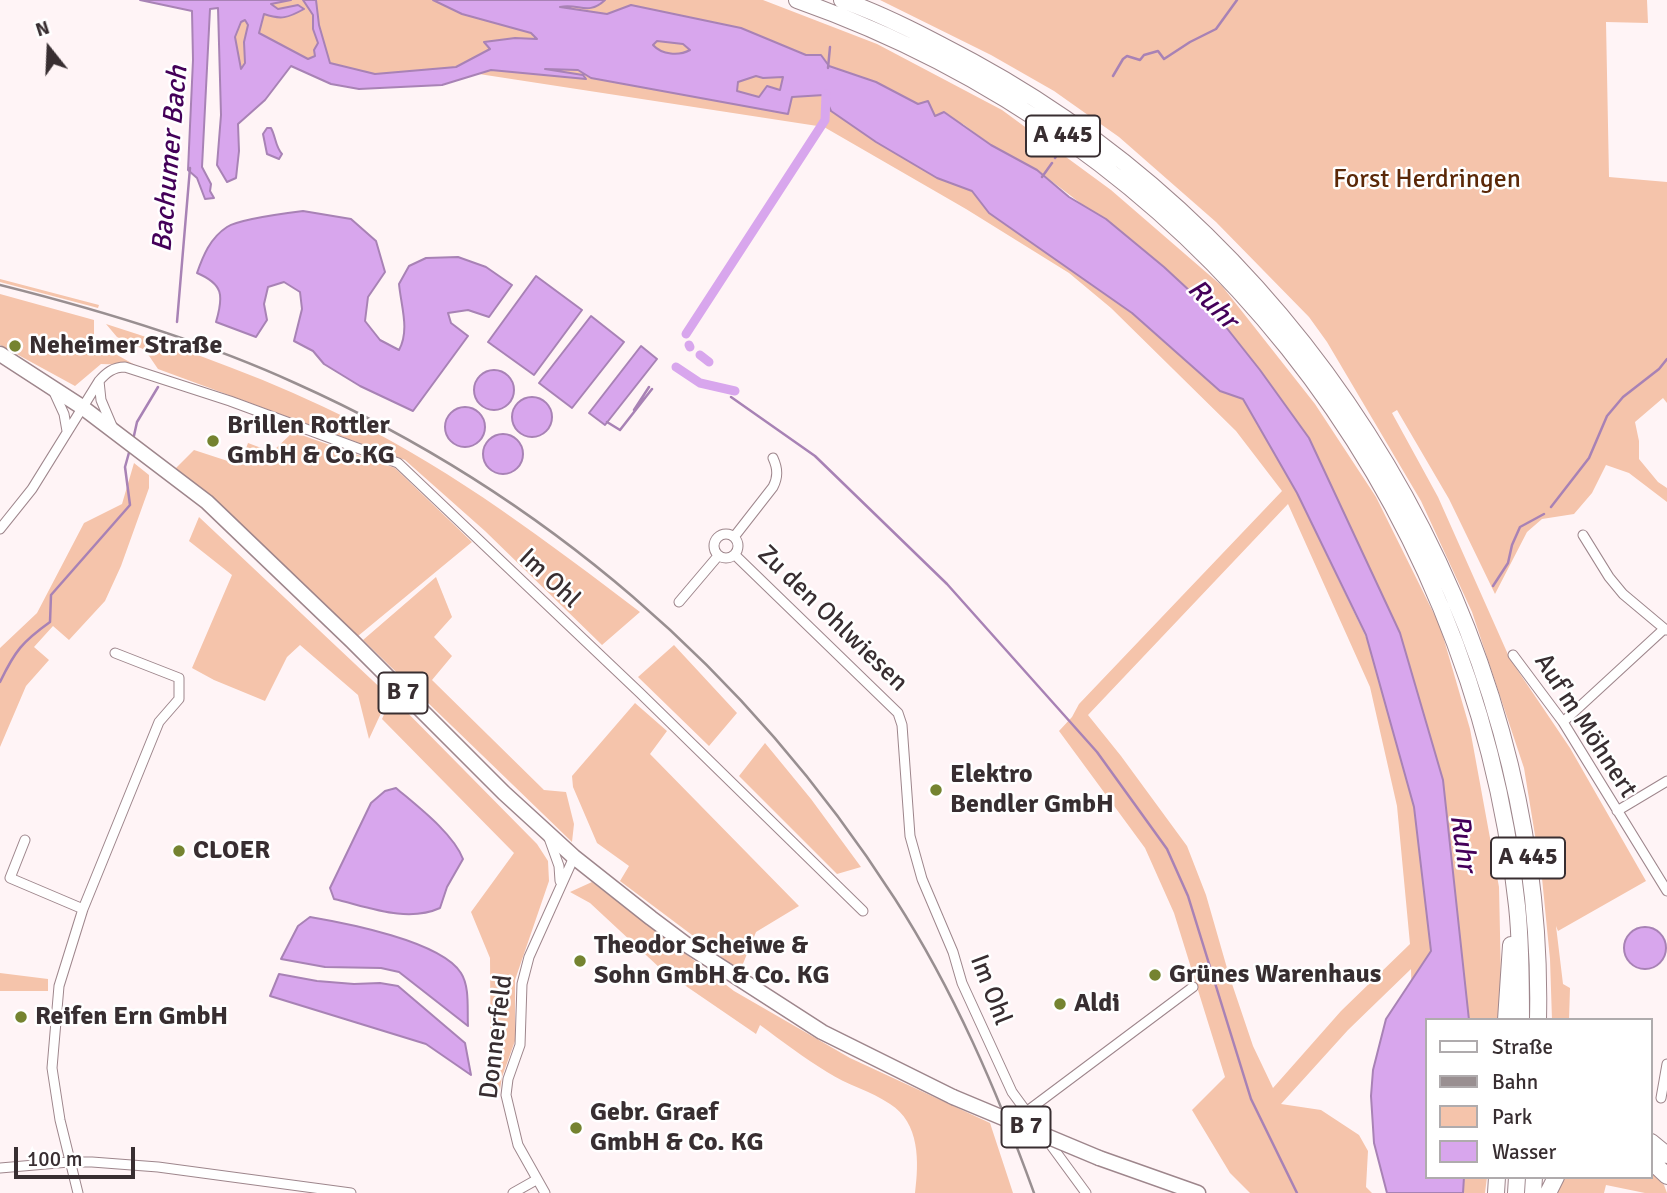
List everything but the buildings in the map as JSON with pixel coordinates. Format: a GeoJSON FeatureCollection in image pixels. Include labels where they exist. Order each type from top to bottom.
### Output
{"type":"FeatureCollection","features":[{"type":"Feature","properties":{"kind":"highway","name":"A 445"},"geometry":{"type":"LineString","coordinates":[[797,0],[901,42],[945,64],[989,88],[1070,140],[1111,171],[1171,221],[1211,260],[1282,339],[1331,404],[1369,464],[1409,537],[1447,622],[1464,670],[1500,798],[1514,883],[1521,1018]]}},
{"type":"Feature","properties":{"kind":"highway","name":"A 445"},"geometry":{"type":"LineString","coordinates":[[842,0],[887,19],[996,75],[1048,107],[1119,158],[1182,211],[1223,251],[1293,328],[1342,395],[1382,457],[1423,531],[1460,613],[1485,682],[1504,743],[1532,881],[1538,1018]]}},
{"type":"Feature","properties":{"kind":"highway"},"geometry":{"type":"LineString","coordinates":[[1506,1018],[1514,883]]}},
{"type":"Feature","properties":{"kind":"highway"},"geometry":{"type":"LineString","coordinates":[[1538,974],[1544,1018]]}},
{"type":"Feature","properties":{"kind":"highway"},"geometry":{"type":"LineString","coordinates":[[1653,1144],[1667,1155]]}},
{"type":"Feature","properties":{"kind":"highway"},"geometry":{"type":"LineString","coordinates":[[1653,1162],[1667,1176]]}},
{"type":"Feature","properties":{"kind":"main road","name":"B 7"},"geometry":{"type":"LineString","coordinates":[[0,354],[82,407],[207,502],[281,571],[547,833],[687,945],[822,1032],[953,1097],[1100,1158],[1198,1193]]}},
{"type":"Feature","properties":{"kind":"street","name":"Im Ohl"},"geometry":{"type":"LineString","coordinates":[[99,381],[105,374],[118,368],[147,374],[230,401],[398,463],[640,693],[863,911]]}},
{"type":"Feature","properties":{"kind":"street"},"geometry":{"type":"LineString","coordinates":[[0,529],[32,489],[99,381]]}},
{"type":"Feature","properties":{"kind":"street"},"geometry":{"type":"LineString","coordinates":[[99,381],[105,412],[114,431]]}},
{"type":"Feature","properties":{"kind":"street"},"geometry":{"type":"LineString","coordinates":[[51,386],[64,414],[67,431]]}},
{"type":"Feature","properties":{"kind":"street","name":"Zu den Ohlwiesen"},"geometry":{"type":"LineString","coordinates":[[734,537],[773,487],[777,478],[777,466],[773,458]]}},
{"type":"Feature","properties":{"kind":"street","name":"Zu den Ohlwiesen"},"geometry":{"type":"LineString","coordinates":[[727,534],[734,537],[739,547],[735,555],[725,559],[718,556],[713,546],[716,538],[727,534]]}},
{"type":"Feature","properties":{"kind":"street"},"geometry":{"type":"LineString","coordinates":[[1563,722],[1665,630],[1623,594],[1583,535]]}},
{"type":"Feature","properties":{"kind":"street","name":"Zu den Ohlwiesen"},"geometry":{"type":"LineString","coordinates":[[735,555],[898,713],[902,724],[909,836],[922,879]]}},
{"type":"Feature","properties":{"kind":"street","name":"Zu den Ohlwiesen"},"geometry":{"type":"LineString","coordinates":[[679,602],[718,556]]}},
{"type":"Feature","properties":{"kind":"street"},"geometry":{"type":"LineString","coordinates":[[78,1193],[69,1162],[52,1068],[59,986],[83,909],[159,722],[179,699],[179,678],[114,653]]}},
{"type":"Feature","properties":{"kind":"street","name":"Auf'm Möhnert"},"geometry":{"type":"LineString","coordinates":[[1513,655],[1563,722],[1667,891]]}},
{"type":"Feature","properties":{"kind":"street"},"geometry":{"type":"LineString","coordinates":[[1617,811],[1667,781]]}},
{"type":"Feature","properties":{"kind":"street"},"geometry":{"type":"LineString","coordinates":[[547,833],[559,866],[561,884]]}},
{"type":"Feature","properties":{"kind":"street"},"geometry":{"type":"LineString","coordinates":[[26,840],[10,878],[83,909]]}},
{"type":"Feature","properties":{"kind":"street","name":"Donnerfeld"},"geometry":{"type":"LineString","coordinates":[[545,1193],[518,1145],[506,1095],[508,1079],[520,1045],[522,984],[528,957],[574,857]]}},
{"type":"Feature","properties":{"kind":"street","name":"Im Ohl"},"geometry":{"type":"LineString","coordinates":[[922,879],[953,952],[967,994],[1012,1092],[1086,1193]]}},
{"type":"Feature","properties":{"kind":"street"},"geometry":{"type":"LineString","coordinates":[[1026,1112],[1193,987]]}},
{"type":"Feature","properties":{"kind":"street"},"geometry":{"type":"LineString","coordinates":[[1661,1098],[1667,1064]]}},
{"type":"Feature","properties":{"kind":"street"},"geometry":{"type":"LineString","coordinates":[[0,1168],[69,1162],[158,1167],[351,1193]]}},
{"type":"Feature","properties":{"kind":"street"},"geometry":{"type":"LineString","coordinates":[[513,1193],[536,1180]]}},
{"type":"Feature","properties":{"kind":"green space"},"geometry":{"type":"Polygon","coordinates":[[[303,0],[313,15],[313,29],[318,43],[315,56],[308,59],[259,33],[264,14],[298,5],[278,9],[270,4],[303,0]]]}},
{"type":"Feature","properties":{"kind":"green space"},"geometry":{"type":"Polygon","coordinates":[[[316,0],[433,0],[462,14],[531,33],[538,40],[515,38],[484,43],[491,48],[456,67],[375,74],[330,63],[319,25],[316,0]]]}},
{"type":"Feature","properties":{"kind":"green space"},"geometry":{"type":"Polygon","coordinates":[[[605,0],[763,0],[877,44],[1002,110],[1111,190],[1222,286],[1315,404],[1376,497],[1440,626],[1470,729],[1499,887],[1501,980],[1498,1018],[1469,1018],[1443,780],[1400,633],[1164,267],[1037,170],[991,145],[963,124],[936,116],[876,82],[829,66],[821,55],[806,55],[741,28],[631,5],[607,14],[558,7],[591,7],[605,0]]]}},
{"type":"Feature","properties":{"kind":"green space","name":"Forst Herdringen"},"geometry":{"type":"Polygon","coordinates":[[[880,0],[1647,0],[1648,23],[1606,22],[1609,177],[1667,182],[1667,403],[1663,398],[1635,422],[1639,459],[1658,482],[1667,488],[1667,502],[1629,473],[1606,465],[1592,493],[1574,514],[1542,519],[1527,532],[1495,594],[1449,499],[1397,410],[1392,413],[1438,497],[1510,659],[1570,748],[1646,881],[1558,931],[1556,926],[1563,984],[1570,988],[1569,1018],[1552,1018],[1550,959],[1542,878],[1524,768],[1472,612],[1421,501],[1327,342],[1309,317],[1216,222],[1119,137],[1054,91],[991,55],[880,0]]]}},
{"type":"Feature","properties":{"kind":"green space"},"geometry":{"type":"Polygon","coordinates":[[[246,20],[248,25],[244,42],[245,63],[240,69],[235,37],[241,22],[246,20]]]}},
{"type":"Feature","properties":{"kind":"green space"},"geometry":{"type":"Polygon","coordinates":[[[657,41],[683,44],[690,50],[676,54],[666,53],[653,45],[657,41]]]}},
{"type":"Feature","properties":{"kind":"green space"},"geometry":{"type":"Polygon","coordinates":[[[536,68],[578,70],[592,78],[788,113],[792,96],[824,95],[937,178],[972,191],[989,213],[1132,313],[1220,391],[1243,399],[1297,493],[1384,675],[1412,766],[1430,923],[1432,1018],[1426,1018],[1426,1178],[1397,1193],[1413,1043],[1411,969],[1348,1030],[1281,1104],[1321,1110],[1359,1135],[1368,1151],[1366,1187],[1372,1193],[1250,1193],[1230,1173],[1192,1110],[1225,1077],[1174,913],[1145,848],[1059,731],[1072,717],[1079,704],[1282,491],[1236,431],[1111,308],[1069,273],[966,209],[824,127],[479,74],[491,70],[536,68]],[[1288,504],[1088,715],[1187,846],[1206,895],[1253,1046],[1273,1088],[1341,1011],[1410,944],[1397,806],[1370,687],[1288,504]]]}},
{"type":"Feature","properties":{"kind":"green space"},"geometry":{"type":"Polygon","coordinates":[[[756,76],[784,77],[780,91],[759,97],[737,91],[737,82],[756,76]]]}},
{"type":"Feature","properties":{"kind":"green space"},"geometry":{"type":"Polygon","coordinates":[[[0,279],[99,305],[98,308],[0,282],[0,279]]]}},
{"type":"Feature","properties":{"kind":"green space"},"geometry":{"type":"Polygon","coordinates":[[[0,294],[94,320],[94,342],[135,365],[101,364],[75,386],[0,345],[0,294]]]}},
{"type":"Feature","properties":{"kind":"green space"},"geometry":{"type":"Polygon","coordinates":[[[106,324],[262,380],[323,406],[391,441],[501,510],[640,612],[602,645],[485,531],[405,460],[158,369],[145,350],[117,337],[106,324]]]}},
{"type":"Feature","properties":{"kind":"green space"},"geometry":{"type":"Polygon","coordinates":[[[293,432],[395,468],[472,542],[358,636],[176,468],[194,450],[240,465],[248,443],[272,452],[293,432]]]}},
{"type":"Feature","properties":{"kind":"green space"},"geometry":{"type":"Polygon","coordinates":[[[134,463],[149,475],[149,488],[121,566],[105,601],[69,640],[53,626],[34,647],[49,660],[26,686],[0,747],[0,648],[37,613],[84,523],[122,504],[134,463]]]}},
{"type":"Feature","properties":{"kind":"green space"},"geometry":{"type":"Polygon","coordinates":[[[199,517],[389,696],[369,739],[358,695],[300,645],[287,657],[265,701],[192,668],[232,575],[189,541],[199,517]]]}},
{"type":"Feature","properties":{"kind":"green space"},"geometry":{"type":"Polygon","coordinates":[[[436,577],[452,617],[434,637],[452,656],[432,680],[544,790],[566,792],[574,824],[572,842],[363,640],[436,577]]]}},
{"type":"Feature","properties":{"kind":"green space"},"geometry":{"type":"Polygon","coordinates":[[[674,645],[737,713],[709,746],[638,677],[674,645]]]}},
{"type":"Feature","properties":{"kind":"green space"},"geometry":{"type":"Polygon","coordinates":[[[392,697],[537,844],[548,861],[549,881],[515,980],[515,1041],[502,1077],[499,1096],[494,1095],[491,1087],[490,958],[471,912],[514,853],[382,719],[392,697]]]}},
{"type":"Feature","properties":{"kind":"green space"},"geometry":{"type":"Polygon","coordinates":[[[635,703],[667,731],[650,754],[799,906],[756,932],[740,971],[620,881],[629,866],[597,843],[573,787],[572,776],[635,703]]]}},
{"type":"Feature","properties":{"kind":"green space"},"geometry":{"type":"Polygon","coordinates":[[[765,743],[861,867],[837,874],[739,776],[765,743]]]}},
{"type":"Feature","properties":{"kind":"green space"},"geometry":{"type":"Polygon","coordinates":[[[592,882],[734,991],[850,1058],[990,1123],[1013,1193],[915,1193],[915,1144],[912,1132],[900,1112],[883,1099],[827,1072],[760,1025],[756,1034],[661,969],[590,903],[570,892],[592,882]]]}},
{"type":"Feature","properties":{"kind":"green space"},"geometry":{"type":"Polygon","coordinates":[[[0,973],[48,979],[48,991],[0,991],[0,973]]]}},
{"type":"Feature","properties":{"kind":"green space"},"geometry":{"type":"Polygon","coordinates":[[[1653,1171],[1667,1193],[1645,1193],[1606,1185],[1604,1193],[1554,1193],[1563,1179],[1653,1179],[1653,1171]]]}},
{"type":"Feature","properties":{"kind":"green space"},"geometry":{"type":"Polygon","coordinates":[[[1464,1179],[1487,1179],[1485,1193],[1463,1193],[1464,1179]]]}},
{"type":"Feature","properties":{"kind":"water"},"geometry":{"type":"Polygon","coordinates":[[[140,0],[291,0],[271,4],[278,9],[298,5],[304,9],[284,17],[264,14],[259,33],[308,59],[315,56],[314,50],[318,43],[313,29],[313,15],[303,0],[316,0],[319,25],[330,63],[375,74],[456,67],[490,49],[484,42],[515,38],[537,39],[531,33],[462,14],[433,0],[605,0],[588,8],[560,7],[607,14],[631,5],[741,28],[806,55],[821,55],[829,66],[876,82],[918,104],[928,101],[935,116],[944,112],[991,145],[1037,170],[1069,197],[1106,219],[1164,267],[1218,317],[1309,438],[1400,633],[1443,780],[1469,1018],[1426,1018],[1426,1179],[1464,1179],[1463,1193],[1387,1193],[1374,1143],[1371,1096],[1373,1070],[1386,1019],[1431,951],[1414,807],[1366,635],[1297,493],[1243,399],[1220,391],[1132,313],[989,213],[972,191],[937,178],[876,142],[831,111],[824,95],[792,97],[788,114],[591,78],[578,70],[545,69],[583,75],[586,79],[491,70],[442,85],[359,89],[331,84],[291,66],[265,100],[238,124],[236,178],[227,182],[217,165],[221,115],[218,8],[210,9],[202,167],[211,184],[210,191],[214,198],[205,199],[197,178],[188,170],[193,60],[192,11],[140,0]],[[245,20],[241,22],[235,37],[241,69],[245,63],[244,42],[248,25],[245,20]],[[657,41],[653,45],[671,54],[690,50],[683,44],[657,41]],[[756,76],[738,82],[737,91],[759,97],[767,86],[780,90],[783,77],[756,76]]]}},
{"type":"Feature","properties":{"kind":"water"},"geometry":{"type":"Polygon","coordinates":[[[267,128],[271,128],[282,154],[279,159],[267,154],[263,134],[267,128]]]}},
{"type":"Feature","properties":{"kind":"water"},"geometry":{"type":"Polygon","coordinates":[[[303,211],[351,219],[376,241],[385,272],[368,297],[365,321],[380,340],[399,350],[404,334],[404,318],[399,284],[409,266],[426,258],[458,257],[486,267],[512,285],[489,317],[468,310],[448,313],[451,323],[468,336],[413,411],[360,386],[324,364],[313,351],[294,341],[302,309],[300,292],[284,282],[268,287],[264,304],[267,320],[256,337],[216,322],[220,304],[217,286],[197,273],[212,242],[221,231],[233,224],[303,211]]]}},
{"type":"Feature","properties":{"kind":"water"},"geometry":{"type":"Polygon","coordinates":[[[536,276],[582,310],[534,375],[488,342],[536,276]]]}},
{"type":"Feature","properties":{"kind":"water"},"geometry":{"type":"Polygon","coordinates":[[[591,316],[624,342],[572,408],[539,383],[591,316]]]}},
{"type":"Feature","properties":{"kind":"water"},"geometry":{"type":"Polygon","coordinates":[[[641,346],[657,359],[605,425],[589,413],[641,346]]]}},
{"type":"Feature","properties":{"kind":"water"},"geometry":{"type":"Polygon","coordinates":[[[494,370],[508,376],[514,390],[508,404],[494,410],[480,404],[474,390],[480,376],[494,370]]]}},
{"type":"Feature","properties":{"kind":"water"},"geometry":{"type":"Polygon","coordinates":[[[532,397],[546,403],[552,417],[546,431],[532,437],[518,431],[512,417],[518,403],[532,397]]]}},
{"type":"Feature","properties":{"kind":"water"},"geometry":{"type":"Polygon","coordinates":[[[465,407],[479,413],[485,427],[479,441],[465,447],[451,441],[445,427],[451,413],[465,407]]]}},
{"type":"Feature","properties":{"kind":"water"},"geometry":{"type":"Polygon","coordinates":[[[503,434],[517,440],[523,454],[517,468],[503,474],[489,468],[483,454],[489,440],[503,434]]]}},
{"type":"Feature","properties":{"kind":"water"},"geometry":{"type":"Polygon","coordinates":[[[396,788],[443,830],[463,859],[447,887],[440,908],[427,912],[401,914],[374,909],[334,899],[330,888],[371,803],[385,791],[396,788]]]}},
{"type":"Feature","properties":{"kind":"water"},"geometry":{"type":"Polygon","coordinates":[[[310,917],[391,935],[434,952],[450,962],[461,973],[466,985],[468,1026],[399,972],[381,968],[325,967],[281,959],[298,926],[310,917]]]}},
{"type":"Feature","properties":{"kind":"water"},"geometry":{"type":"Polygon","coordinates":[[[1645,927],[1660,933],[1666,948],[1660,963],[1645,969],[1630,963],[1624,948],[1630,933],[1645,927]]]}},
{"type":"Feature","properties":{"kind":"water"},"geometry":{"type":"Polygon","coordinates":[[[279,974],[317,981],[398,986],[465,1043],[471,1075],[426,1044],[270,996],[279,974]]]}},
{"type":"Feature","properties":{"kind":"waterway"},"geometry":{"type":"LineString","coordinates":[[1113,76],[1127,56],[1140,60],[1144,55],[1158,51],[1164,59],[1216,29],[1237,0]]}},
{"type":"Feature","properties":{"kind":"waterway"},"geometry":{"type":"LineString","coordinates":[[828,68],[830,47]]}},
{"type":"Feature","properties":{"kind":"waterway"},"geometry":{"type":"LineString","coordinates":[[686,334],[825,120],[826,94]]}},
{"type":"Feature","properties":{"kind":"waterway"},"geometry":{"type":"LineString","coordinates":[[1055,158],[1059,152]]}},
{"type":"Feature","properties":{"kind":"waterway"},"geometry":{"type":"LineString","coordinates":[[1042,177],[1052,163]]}},
{"type":"Feature","properties":{"kind":"waterway","name":"Bachumer Bach"},"geometry":{"type":"LineString","coordinates":[[177,322],[190,168]]}},
{"type":"Feature","properties":{"kind":"waterway"},"geometry":{"type":"LineString","coordinates":[[700,355],[709,362]]}},
{"type":"Feature","properties":{"kind":"waterway"},"geometry":{"type":"LineString","coordinates":[[1551,507],[1589,458],[1607,416],[1623,397],[1659,369],[1667,359]]}},
{"type":"Feature","properties":{"kind":"waterway"},"geometry":{"type":"LineString","coordinates":[[676,367],[700,383],[735,391]]}},
{"type":"Feature","properties":{"kind":"waterway","name":"Bachumer Bach"},"geometry":{"type":"LineString","coordinates":[[133,440],[137,422],[158,387]]}},
{"type":"Feature","properties":{"kind":"waterway"},"geometry":{"type":"LineString","coordinates":[[634,410],[649,387]]}},
{"type":"Feature","properties":{"kind":"waterway"},"geometry":{"type":"LineString","coordinates":[[607,422],[620,430],[652,389]]}},
{"type":"Feature","properties":{"kind":"waterway"},"geometry":{"type":"LineString","coordinates":[[731,397],[815,456],[947,584],[1097,752],[1167,849],[1188,896],[1251,1099],[1297,1193]]}},
{"type":"Feature","properties":{"kind":"waterway","name":"Bachumer Bach"},"geometry":{"type":"LineString","coordinates":[[0,682],[20,648],[50,622],[51,595],[130,505],[125,467],[130,449]]}},
{"type":"Feature","properties":{"kind":"waterway"},"geometry":{"type":"LineString","coordinates":[[1493,586],[1508,563],[1520,527],[1544,514]]}},
{"type":"Feature","properties":{"kind":"railway"},"geometry":{"type":"LineString","coordinates":[[0,285],[113,316],[187,340],[295,383],[386,428],[473,478],[555,535],[633,597],[706,664],[774,737],[837,816],[895,899],[936,969],[973,1042],[1034,1193]]}},
{"type":"Feature","properties":{"kind":"place","name":"Neheimer Straße"},"geometry":{"type":"Point","coordinates":[15,346]}},
{"type":"Feature","properties":{"kind":"place","name":"Brillen Rottler GmbH & Co.KG"},"geometry":{"type":"Point","coordinates":[213,441]}},
{"type":"Feature","properties":{"kind":"place","name":"Elektro Bendler GmbH"},"geometry":{"type":"Point","coordinates":[936,790]}},
{"type":"Feature","properties":{"kind":"place","name":"CLOER"},"geometry":{"type":"Point","coordinates":[179,851]}},
{"type":"Feature","properties":{"kind":"place","name":"Theodor Scheiwe & Sohn GmbH & Co. KG"},"geometry":{"type":"Point","coordinates":[580,961]}},
{"type":"Feature","properties":{"kind":"place","name":"Grünes Warenhaus"},"geometry":{"type":"Point","coordinates":[1155,975]}},
{"type":"Feature","properties":{"kind":"place","name":"Aldi"},"geometry":{"type":"Point","coordinates":[1060,1004]}},
{"type":"Feature","properties":{"kind":"place","name":"Reifen Ern GmbH"},"geometry":{"type":"Point","coordinates":[21,1017]}},
{"type":"Feature","properties":{"kind":"place","name":"Gebr. Graef GmbH & Co. KG"},"geometry":{"type":"Point","coordinates":[576,1128]}},
{"type":"Feature","properties":{"kind":"water label","name":"Ruhr"},"geometry":{"type":"Point","coordinates":[1212,305]}},
{"type":"Feature","properties":{"kind":"water label","name":"Ruhr"},"geometry":{"type":"Point","coordinates":[1462,843]}}]}
